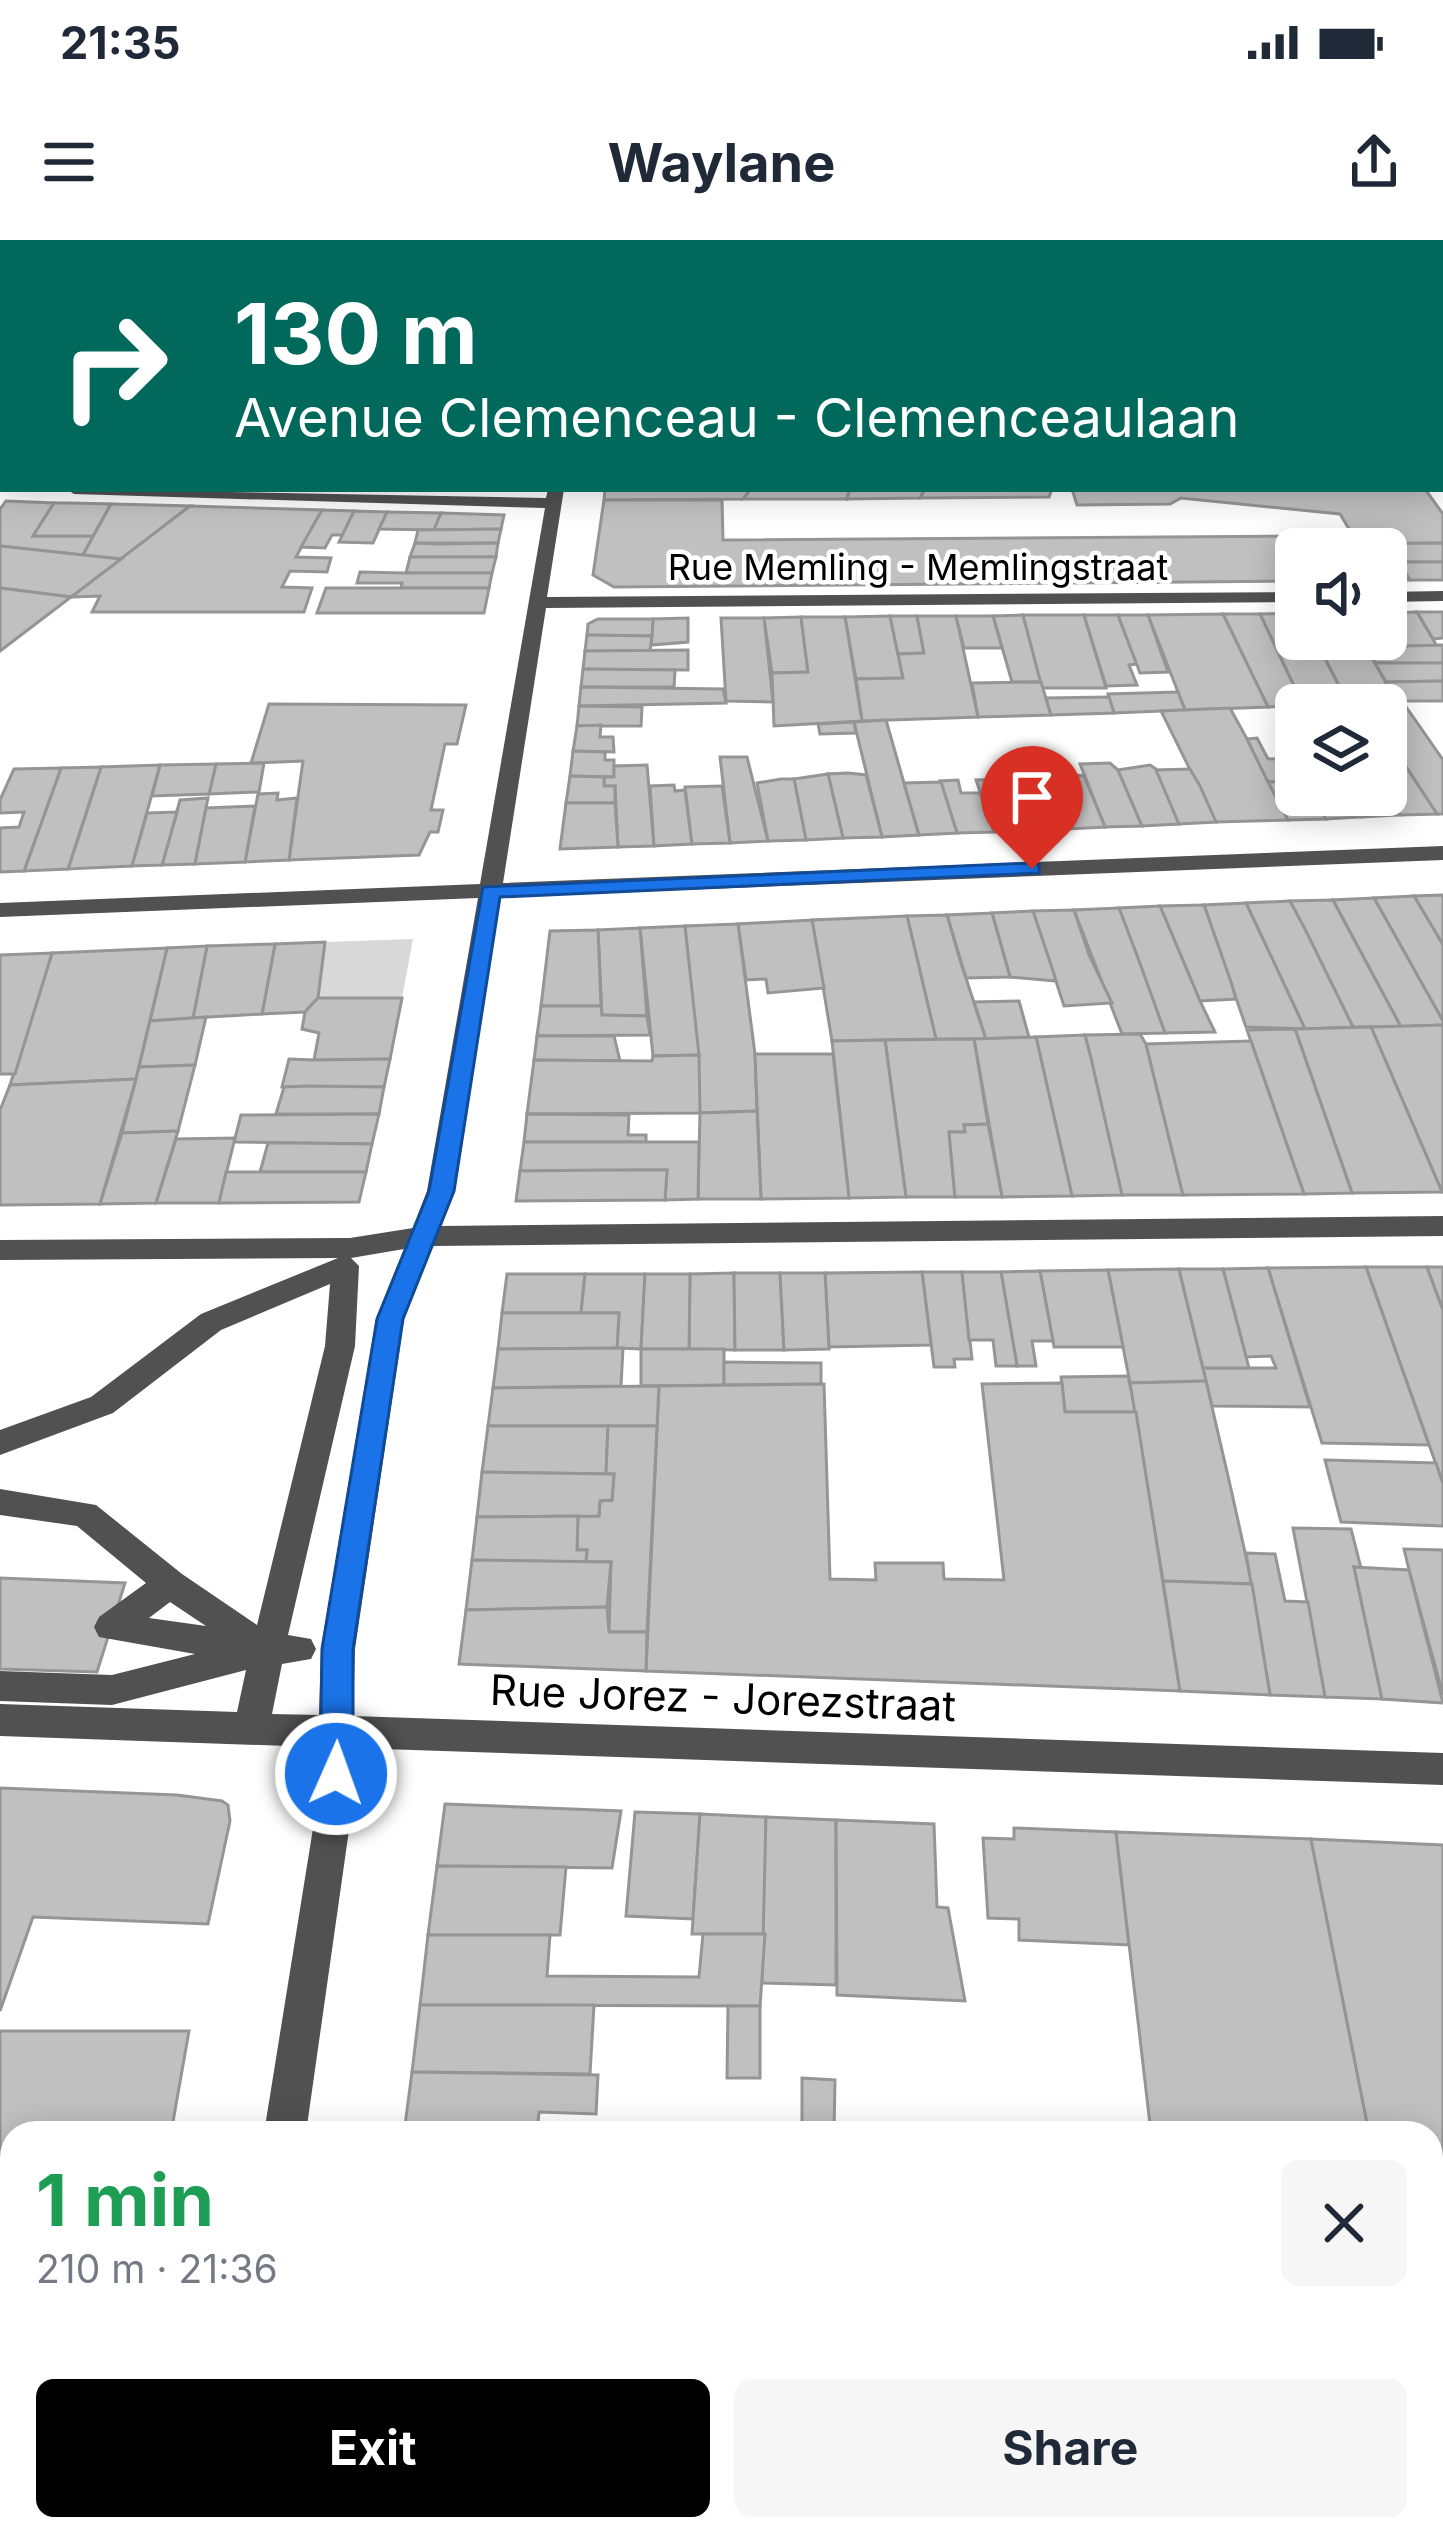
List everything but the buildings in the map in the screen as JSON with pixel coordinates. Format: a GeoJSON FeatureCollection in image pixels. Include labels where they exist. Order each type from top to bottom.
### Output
{"type":"FeatureCollection","features":[{"type":"Feature","properties":{"kind":"street"},"geometry":{"type":"LineString","coordinates":[[280,492],[555,496],[441,1191],[390,1319],[338,1649],[334,1816],[287,2121]]}},
{"type":"Feature","properties":{"kind":"street"},"geometry":{"type":"LineString","coordinates":[[1407,596],[1443,596]]}},
{"type":"Feature","properties":{"kind":"street","name":"Rue Memling - Memlingstraat"},"geometry":{"type":"LineString","coordinates":[[540,603],[1275,597]]}},
{"type":"Feature","properties":{"kind":"street"},"geometry":{"type":"LineString","coordinates":[[0,910],[1443,853]]}},
{"type":"Feature","properties":{"kind":"street"},"geometry":{"type":"LineString","coordinates":[[0,1250],[350,1248],[423,1236],[1443,1226]]}},
{"type":"Feature","properties":{"kind":"street"},"geometry":{"type":"LineString","coordinates":[[0,1443],[102,1405],[211,1322],[345,1266],[340,1346],[283,1649],[254,1714]]}},
{"type":"Feature","properties":{"kind":"street"},"geometry":{"type":"LineString","coordinates":[[0,1502],[85,1514],[170,1584],[283,1649]]}},
{"type":"Feature","properties":{"kind":"street"},"geometry":{"type":"LineString","coordinates":[[170,1584],[111,1627],[283,1649]]}},
{"type":"Feature","properties":{"kind":"street"},"geometry":{"type":"LineString","coordinates":[[0,1686],[112,1690],[283,1649]]}},
{"type":"Feature","properties":{"kind":"street","name":"Rue Jorez - Jorezstraat"},"geometry":{"type":"LineString","coordinates":[[0,1720],[1443,1769]]}},
{"type":"Feature","properties":{"kind":"shaded area"},"geometry":{"type":"Polygon","coordinates":[[[413,939],[402,998],[318,998],[325,942],[413,939]]]}},
{"type":"Feature","properties":{"kind":"route"},"geometry":{"type":"LineString","coordinates":[[336,1774],[338,1649],[390,1319],[441,1191],[490,891],[1032,869]]}}]}
